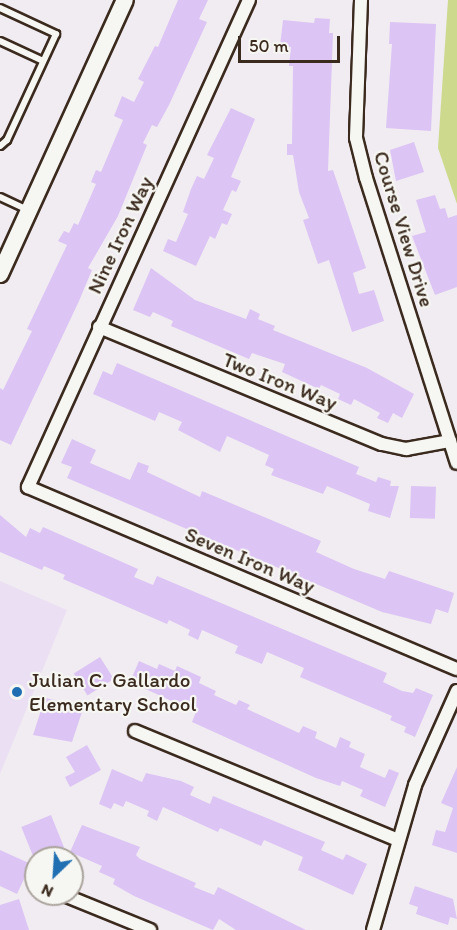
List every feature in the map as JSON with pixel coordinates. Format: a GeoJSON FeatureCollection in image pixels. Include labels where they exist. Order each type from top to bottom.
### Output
{"type":"FeatureCollection","features":[{"type":"Feature","properties":{"kind":"street"},"geometry":{"type":"LineString","coordinates":[[0,274],[125,0]]}},
{"type":"Feature","properties":{"kind":"street","name":"Nine Iron Way"},"geometry":{"type":"LineString","coordinates":[[28,488],[249,0]]}},
{"type":"Feature","properties":{"kind":"street","name":"Course View Drive"},"geometry":{"type":"LineString","coordinates":[[361,0],[356,138],[366,178],[457,463]]}},
{"type":"Feature","properties":{"kind":"street","name":"Two Iron Way"},"geometry":{"type":"LineString","coordinates":[[99,327],[382,444],[406,449],[450,441]]}},
{"type":"Feature","properties":{"kind":"street","name":"Seven Iron Way"},"geometry":{"type":"LineString","coordinates":[[28,488],[457,669]]}},
{"type":"Feature","properties":{"kind":"street"},"geometry":{"type":"LineString","coordinates":[[373,930],[415,785],[457,691]]}},
{"type":"Feature","properties":{"kind":"street"},"geometry":{"type":"LineString","coordinates":[[135,731],[398,840]]}},
{"type":"Feature","properties":{"kind":"street"},"geometry":{"type":"LineString","coordinates":[[84,903],[150,930]]}},
{"type":"Feature","properties":{"kind":"lane"},"geometry":{"type":"LineString","coordinates":[[0,8],[56,34],[7,140],[0,146]]}},
{"type":"Feature","properties":{"kind":"lane"},"geometry":{"type":"LineString","coordinates":[[0,41],[43,61]]}},
{"type":"Feature","properties":{"kind":"lane"},"geometry":{"type":"LineString","coordinates":[[0,197],[29,211]]}},
{"type":"Feature","properties":{"kind":"shaded area","name":"Julian C. Gallardo Elementary School"},"geometry":{"type":"Polygon","coordinates":[[[0,581],[67,610],[0,774],[0,581]]]}},
{"type":"Feature","properties":{"kind":"green space"},"geometry":{"type":"Polygon","coordinates":[[[448,0],[457,0],[457,204],[438,148],[448,0]]]}},
{"type":"Feature","properties":{"kind":"building"},"geometry":{"type":"Polygon","coordinates":[[[178,0],[208,0],[199,19],[207,22],[169,105],[157,127],[152,125],[143,143],[147,145],[118,216],[88,268],[92,270],[79,301],[11,445],[0,440],[0,388],[3,390],[32,331],[27,329],[67,245],[58,241],[64,231],[69,233],[74,223],[78,225],[96,184],[91,182],[96,170],[101,172],[123,120],[114,116],[122,96],[134,102],[144,82],[138,79],[155,46],[158,47],[178,0]]]}},
{"type":"Feature","properties":{"kind":"building"},"geometry":{"type":"Polygon","coordinates":[[[315,18],[330,19],[329,33],[333,33],[328,171],[333,170],[366,268],[353,273],[359,294],[374,290],[384,321],[352,332],[329,260],[318,264],[303,220],[309,218],[299,192],[293,155],[287,155],[287,144],[292,144],[293,66],[289,66],[291,47],[280,46],[283,20],[314,23],[315,18]]]}},
{"type":"Feature","properties":{"kind":"building"},"geometry":{"type":"Polygon","coordinates":[[[390,22],[436,24],[431,131],[386,128],[392,44],[389,44],[390,22]]]}},
{"type":"Feature","properties":{"kind":"building"},"geometry":{"type":"Polygon","coordinates":[[[231,108],[255,119],[231,177],[241,181],[236,192],[232,190],[223,210],[232,214],[227,225],[222,223],[215,239],[210,236],[196,266],[163,251],[168,239],[176,242],[188,214],[183,212],[191,189],[197,176],[204,179],[214,158],[207,155],[231,108]]]}},
{"type":"Feature","properties":{"kind":"building"},"geometry":{"type":"Polygon","coordinates":[[[414,142],[424,172],[396,181],[390,150],[414,142]]]}},
{"type":"Feature","properties":{"kind":"building"},"geometry":{"type":"Polygon","coordinates":[[[435,195],[440,209],[445,208],[448,218],[457,215],[457,287],[435,295],[412,236],[426,232],[416,200],[435,195]]]}},
{"type":"Feature","properties":{"kind":"building"},"geometry":{"type":"Polygon","coordinates":[[[151,268],[195,300],[246,319],[250,309],[260,314],[258,319],[275,326],[273,330],[367,368],[414,394],[402,418],[393,413],[388,423],[377,418],[380,413],[354,399],[351,405],[338,399],[340,394],[321,385],[319,389],[282,372],[285,364],[252,353],[249,359],[171,326],[173,321],[153,312],[150,317],[133,310],[151,268]]]}},
{"type":"Feature","properties":{"kind":"building"},"geometry":{"type":"Polygon","coordinates":[[[117,363],[359,467],[356,474],[376,482],[378,477],[391,481],[390,486],[399,486],[390,518],[368,511],[370,504],[327,486],[323,494],[271,475],[274,469],[265,465],[269,455],[227,436],[220,452],[178,430],[182,422],[159,412],[155,421],[93,394],[103,371],[112,375],[117,363]]]}},
{"type":"Feature","properties":{"kind":"building"},"geometry":{"type":"Polygon","coordinates":[[[72,439],[96,450],[90,463],[130,480],[138,462],[149,466],[147,472],[200,497],[202,491],[321,541],[316,552],[354,569],[385,579],[389,571],[454,593],[448,613],[436,609],[431,624],[382,612],[67,478],[72,467],[61,463],[72,439]]]}},
{"type":"Feature","properties":{"kind":"building"},"geometry":{"type":"Polygon","coordinates":[[[411,486],[436,487],[435,519],[410,518],[411,486]]]}},
{"type":"Feature","properties":{"kind":"building"},"geometry":{"type":"Polygon","coordinates":[[[0,515],[26,537],[30,528],[40,533],[43,527],[138,569],[134,577],[153,585],[157,576],[387,673],[383,682],[402,691],[413,693],[416,688],[433,695],[415,737],[404,732],[406,727],[390,720],[392,716],[300,677],[304,668],[267,652],[262,664],[235,653],[238,646],[202,630],[198,640],[188,635],[190,630],[169,620],[167,624],[63,579],[65,575],[44,566],[42,570],[0,552],[0,515]]]}},
{"type":"Feature","properties":{"kind":"building"},"geometry":{"type":"Polygon","coordinates":[[[100,657],[114,679],[87,695],[74,673],[100,657]]]}},
{"type":"Feature","properties":{"kind":"building"},"geometry":{"type":"Polygon","coordinates":[[[139,661],[157,669],[159,664],[175,671],[177,666],[201,677],[199,683],[216,691],[214,695],[236,705],[239,700],[250,705],[247,709],[299,733],[303,726],[317,732],[315,738],[336,748],[340,737],[351,742],[349,747],[365,754],[360,767],[385,778],[389,769],[399,773],[385,807],[360,796],[363,790],[342,781],[340,786],[316,778],[192,722],[196,712],[130,682],[139,661]]]}},
{"type":"Feature","properties":{"kind":"building"},"geometry":{"type":"Polygon","coordinates":[[[45,698],[84,706],[72,742],[33,735],[45,698]]]}},
{"type":"Feature","properties":{"kind":"building"},"geometry":{"type":"Polygon","coordinates":[[[87,745],[101,770],[70,787],[65,777],[75,772],[66,757],[87,745]]]}},
{"type":"Feature","properties":{"kind":"building"},"geometry":{"type":"Polygon","coordinates":[[[457,767],[457,853],[432,845],[436,830],[445,832],[453,808],[441,803],[457,767]]]}},
{"type":"Feature","properties":{"kind":"building"},"geometry":{"type":"Polygon","coordinates":[[[112,769],[142,782],[146,773],[181,781],[194,787],[190,795],[210,804],[213,796],[325,842],[321,850],[343,860],[346,854],[367,864],[353,895],[298,870],[303,857],[264,840],[261,846],[220,828],[218,832],[163,807],[157,821],[147,816],[149,811],[126,801],[123,807],[114,803],[111,809],[99,804],[112,769]]]}},
{"type":"Feature","properties":{"kind":"building"},"geometry":{"type":"Polygon","coordinates":[[[51,815],[64,846],[29,846],[21,827],[51,815]]]}},
{"type":"Feature","properties":{"kind":"building"},"geometry":{"type":"Polygon","coordinates":[[[82,825],[140,847],[136,855],[140,859],[196,883],[194,887],[214,895],[218,887],[306,930],[236,930],[219,919],[213,930],[134,896],[113,884],[115,879],[99,872],[102,866],[84,858],[84,846],[73,846],[82,825]]]}},
{"type":"Feature","properties":{"kind":"building"},"geometry":{"type":"Polygon","coordinates":[[[0,850],[24,861],[24,879],[17,894],[0,886],[0,850]]]}},
{"type":"Feature","properties":{"kind":"building"},"geometry":{"type":"Polygon","coordinates":[[[415,886],[453,899],[457,919],[450,917],[448,925],[416,914],[418,907],[409,904],[415,886]]]}},
{"type":"Feature","properties":{"kind":"building"},"geometry":{"type":"Polygon","coordinates":[[[19,899],[29,930],[0,930],[0,905],[19,899]]]}},
{"type":"Feature","properties":{"kind":"place","name":"Julian C. Gallardo Elementary School"},"geometry":{"type":"Point","coordinates":[17,692]}}]}
